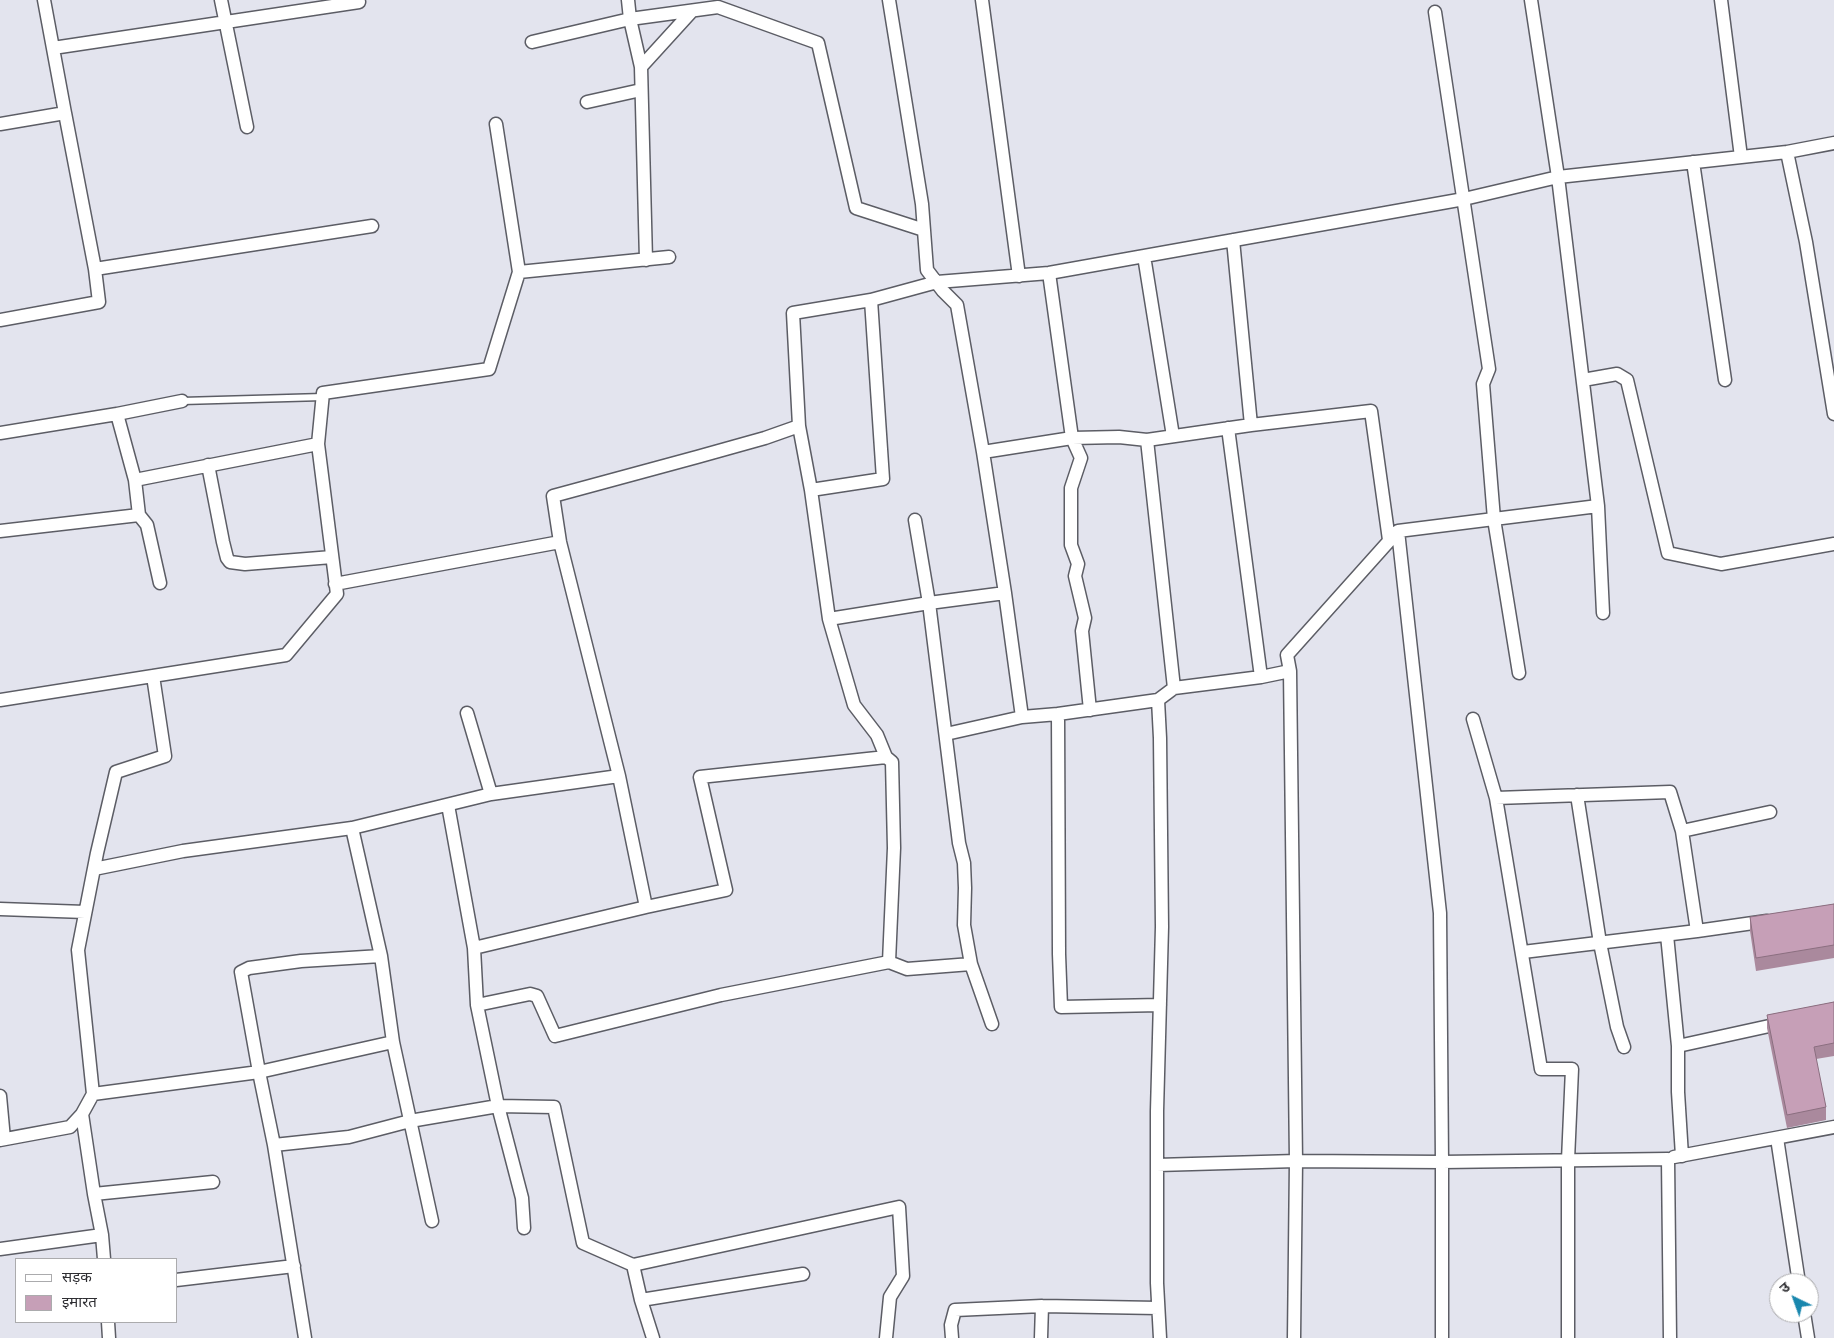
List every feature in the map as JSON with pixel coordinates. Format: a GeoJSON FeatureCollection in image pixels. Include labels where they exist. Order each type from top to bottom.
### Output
{"type":"FeatureCollection","features":[{"type":"Feature","properties":{"kind":"street"},"geometry":{"type":"LineString","coordinates":[[0,320],[99,302],[95,269],[44,0]]}},
{"type":"Feature","properties":{"kind":"street"},"geometry":{"type":"LineString","coordinates":[[221,0],[247,127]]}},
{"type":"Feature","properties":{"kind":"street"},"geometry":{"type":"LineString","coordinates":[[628,0],[630,19],[641,67],[646,260]]}},
{"type":"Feature","properties":{"kind":"street"},"geometry":{"type":"LineString","coordinates":[[889,0],[922,204],[927,270],[943,291],[957,305],[983,452],[1022,717]]}},
{"type":"Feature","properties":{"kind":"street"},"geometry":{"type":"LineString","coordinates":[[982,0],[1019,276]]}},
{"type":"Feature","properties":{"kind":"street"},"geometry":{"type":"LineString","coordinates":[[1531,0],[1558,177],[1598,506],[1603,613]]}},
{"type":"Feature","properties":{"kind":"street"},"geometry":{"type":"LineString","coordinates":[[1721,0],[1741,157]]}},
{"type":"Feature","properties":{"kind":"street"},"geometry":{"type":"LineString","coordinates":[[53,48],[224,22],[322,4],[360,2]]}},
{"type":"Feature","properties":{"kind":"street"},"geometry":{"type":"LineString","coordinates":[[532,42],[630,19],[692,11],[717,4],[818,43],[856,208],[924,230]]}},
{"type":"Feature","properties":{"kind":"street"},"geometry":{"type":"LineString","coordinates":[[641,67],[692,11]]}},
{"type":"Feature","properties":{"kind":"street"},"geometry":{"type":"LineString","coordinates":[[1435,12],[1489,369],[1483,384],[1494,518],[1519,673]]}},
{"type":"Feature","properties":{"kind":"street"},"geometry":{"type":"LineString","coordinates":[[586,102],[641,90]]}},
{"type":"Feature","properties":{"kind":"street"},"geometry":{"type":"LineString","coordinates":[[0,124],[65,113]]}},
{"type":"Feature","properties":{"kind":"street"},"geometry":{"type":"LineString","coordinates":[[0,700],[286,655],[337,594],[318,444],[323,393],[489,369],[519,272],[496,124]]}},
{"type":"Feature","properties":{"kind":"street"},"geometry":{"type":"LineString","coordinates":[[889,962],[894,848],[892,762],[886,757],[878,735],[854,705],[829,620],[811,490],[798,426],[793,313],[871,300],[937,282],[1049,273],[1464,199],[1558,177],[1787,152],[1834,143]]}},
{"type":"Feature","properties":{"kind":"street"},"geometry":{"type":"LineString","coordinates":[[1787,152],[1806,242],[1834,414]]}},
{"type":"Feature","properties":{"kind":"street"},"geometry":{"type":"LineString","coordinates":[[1693,162],[1725,380]]}},
{"type":"Feature","properties":{"kind":"street"},"geometry":{"type":"LineString","coordinates":[[95,269],[372,226]]}},
{"type":"Feature","properties":{"kind":"street"},"geometry":{"type":"LineString","coordinates":[[1233,240],[1251,425]]}},
{"type":"Feature","properties":{"kind":"street"},"geometry":{"type":"LineString","coordinates":[[1144,256],[1173,436]]}},
{"type":"Feature","properties":{"kind":"street"},"geometry":{"type":"LineString","coordinates":[[519,272],[669,257]]}},
{"type":"Feature","properties":{"kind":"street"},"geometry":{"type":"LineString","coordinates":[[1049,273],[1072,438],[1081,458],[1071,488],[1071,545],[1078,564],[1075,576],[1085,618],[1082,631],[1090,710]]}},
{"type":"Feature","properties":{"kind":"street"},"geometry":{"type":"LineString","coordinates":[[811,490],[883,479],[871,300]]}},
{"type":"Feature","properties":{"kind":"street"},"geometry":{"type":"LineString","coordinates":[[1583,380],[1617,374],[1627,380],[1668,553],[1721,564],[1834,544]]}},
{"type":"Feature","properties":{"kind":"street"},"geometry":{"type":"LineString","coordinates":[[0,433],[118,414],[182,401]]}},
{"type":"Feature","properties":{"kind":"street"},"geometry":{"type":"LineString","coordinates":[[983,452],[1072,438],[1119,437],[1147,440],[1251,425],[1371,411],[1394,535],[1440,913],[1442,1338]]}},
{"type":"Feature","properties":{"kind":"street"},"geometry":{"type":"LineString","coordinates":[[118,414],[135,480],[139,515],[147,525],[160,583]]}},
{"type":"Feature","properties":{"kind":"street"},"geometry":{"type":"LineString","coordinates":[[646,907],[618,776],[560,542],[552,496],[765,438],[798,426]]}},
{"type":"Feature","properties":{"kind":"street"},"geometry":{"type":"LineString","coordinates":[[1228,428],[1261,678]]}},
{"type":"Feature","properties":{"kind":"street"},"geometry":{"type":"LineString","coordinates":[[1147,440],[1174,688]]}},
{"type":"Feature","properties":{"kind":"street"},"geometry":{"type":"LineString","coordinates":[[135,480],[318,444]]}},
{"type":"Feature","properties":{"kind":"street"},"geometry":{"type":"LineString","coordinates":[[208,465],[223,542],[227,558],[230,562],[245,564],[332,557]]}},
{"type":"Feature","properties":{"kind":"street"},"geometry":{"type":"LineString","coordinates":[[1294,1338],[1296,1161],[1290,671],[1286,655],[1394,535],[1494,518],[1598,506]]}},
{"type":"Feature","properties":{"kind":"street"},"geometry":{"type":"LineString","coordinates":[[0,531],[139,515]]}},
{"type":"Feature","properties":{"kind":"street"},"geometry":{"type":"LineString","coordinates":[[915,520],[929,603],[959,843],[964,863],[964,925],[971,964],[992,1024]]}},
{"type":"Feature","properties":{"kind":"street"},"geometry":{"type":"LineString","coordinates":[[336,584],[560,542]]}},
{"type":"Feature","properties":{"kind":"street"},"geometry":{"type":"LineString","coordinates":[[829,620],[929,603],[1005,593]]}},
{"type":"Feature","properties":{"kind":"street"},"geometry":{"type":"LineString","coordinates":[[946,734],[1022,717],[1158,700],[1174,688],[1261,678],[1290,671]]}},
{"type":"Feature","properties":{"kind":"street"},"geometry":{"type":"LineString","coordinates":[[0,1096],[2,1139],[70,1128],[82,1114],[93,1094],[78,950],[116,772],[165,756],[153,676]]}},
{"type":"Feature","properties":{"kind":"street"},"geometry":{"type":"LineString","coordinates":[[1158,700],[1162,927],[1157,1165],[1160,1338]]}},
{"type":"Feature","properties":{"kind":"street"},"geometry":{"type":"LineString","coordinates":[[466,713],[491,794]]}},
{"type":"Feature","properties":{"kind":"street"},"geometry":{"type":"LineString","coordinates":[[1058,714],[1061,1007],[1160,1005]]}},
{"type":"Feature","properties":{"kind":"street"},"geometry":{"type":"LineString","coordinates":[[1473,719],[1496,798],[1541,1069],[1572,1069],[1568,1160],[1568,1338]]}},
{"type":"Feature","properties":{"kind":"street"},"geometry":{"type":"LineString","coordinates":[[474,948],[726,890],[700,777],[886,757]]}},
{"type":"Feature","properties":{"kind":"street"},"geometry":{"type":"LineString","coordinates":[[94,869],[184,851],[352,828],[491,794],[618,776]]}},
{"type":"Feature","properties":{"kind":"street"},"geometry":{"type":"LineString","coordinates":[[1496,798],[1670,792],[1682,831],[1697,931]]}},
{"type":"Feature","properties":{"kind":"street"},"geometry":{"type":"LineString","coordinates":[[1577,795],[1600,943],[1617,1027],[1624,1047]]}},
{"type":"Feature","properties":{"kind":"street"},"geometry":{"type":"LineString","coordinates":[[448,804],[474,948],[477,1005],[498,1106],[522,1198],[524,1228]]}},
{"type":"Feature","properties":{"kind":"street"},"geometry":{"type":"LineString","coordinates":[[1682,831],[1770,812]]}},
{"type":"Feature","properties":{"kind":"street"},"geometry":{"type":"LineString","coordinates":[[352,828],[380,956],[393,1042],[432,1221]]}},
{"type":"Feature","properties":{"kind":"street"},"geometry":{"type":"LineString","coordinates":[[0,908],[85,912]]}},
{"type":"Feature","properties":{"kind":"street"},"geometry":{"type":"LineString","coordinates":[[1522,952],[1667,936],[1783,918]]}},
{"type":"Feature","properties":{"kind":"street"},"geometry":{"type":"LineString","coordinates":[[1667,936],[1678,1046],[1678,1092],[1682,1156]]}},
{"type":"Feature","properties":{"kind":"street"},"geometry":{"type":"LineString","coordinates":[[305,1338],[274,1146],[258,1072],[241,972],[249,968],[301,961],[380,956]]}},
{"type":"Feature","properties":{"kind":"street"},"geometry":{"type":"LineString","coordinates":[[477,1005],[530,994],[537,996],[555,1036],[720,995],[889,962],[907,969],[971,964]]}},
{"type":"Feature","properties":{"kind":"street"},"geometry":{"type":"LineString","coordinates":[[1678,1046],[1795,1020]]}},
{"type":"Feature","properties":{"kind":"street"},"geometry":{"type":"LineString","coordinates":[[93,1094],[258,1072],[393,1042]]}},
{"type":"Feature","properties":{"kind":"street"},"geometry":{"type":"LineString","coordinates":[[274,1146],[349,1137],[410,1121],[498,1106],[554,1107],[583,1243],[633,1265],[899,1207],[903,1276],[890,1296],[886,1338]]}},
{"type":"Feature","properties":{"kind":"street"},"geometry":{"type":"LineString","coordinates":[[82,1114],[102,1235],[104,1258]]}},
{"type":"Feature","properties":{"kind":"street"},"geometry":{"type":"LineString","coordinates":[[1157,1165],[1296,1161],[1442,1162],[1668,1159],[1834,1127]]}},
{"type":"Feature","properties":{"kind":"street"},"geometry":{"type":"LineString","coordinates":[[1777,1138],[1797,1273]]}},
{"type":"Feature","properties":{"kind":"street"},"geometry":{"type":"LineString","coordinates":[[1668,1159],[1670,1338]]}},
{"type":"Feature","properties":{"kind":"street"},"geometry":{"type":"LineString","coordinates":[[94,1194],[213,1182]]}},
{"type":"Feature","properties":{"kind":"street"},"geometry":{"type":"LineString","coordinates":[[0,1249],[102,1235]]}},
{"type":"Feature","properties":{"kind":"street"},"geometry":{"type":"LineString","coordinates":[[633,1265],[641,1300],[653,1338]]}},
{"type":"Feature","properties":{"kind":"street"},"geometry":{"type":"LineString","coordinates":[[178,1280],[294,1266]]}},
{"type":"Feature","properties":{"kind":"street"},"geometry":{"type":"LineString","coordinates":[[641,1300],[804,1274]]}},
{"type":"Feature","properties":{"kind":"street"},"geometry":{"type":"LineString","coordinates":[[952,1338],[951,1325],[955,1310],[1042,1306],[1158,1308]]}},
{"type":"Feature","properties":{"kind":"street"},"geometry":{"type":"LineString","coordinates":[[1041,1338],[1042,1306]]}},
{"type":"Feature","properties":{"kind":"street"},"geometry":{"type":"LineString","coordinates":[[108,1323],[109,1338]]}},
{"type":"Feature","properties":{"kind":"street"},"geometry":{"type":"LineString","coordinates":[[1806,1323],[1808,1338]]}},
{"type":"Feature","properties":{"kind":"lane"},"geometry":{"type":"LineString","coordinates":[[182,401],[323,397]]}},
{"type":"Feature","properties":{"kind":"building"},"geometry":{"type":"Polygon","coordinates":[[[1834,904],[1834,945],[1756,958],[1750,917],[1834,904]]]}},
{"type":"Feature","properties":{"kind":"building"},"geometry":{"type":"Polygon","coordinates":[[[1834,1002],[1834,1043],[1814,1047],[1826,1107],[1787,1115],[1767,1015],[1834,1002]]]}}]}
